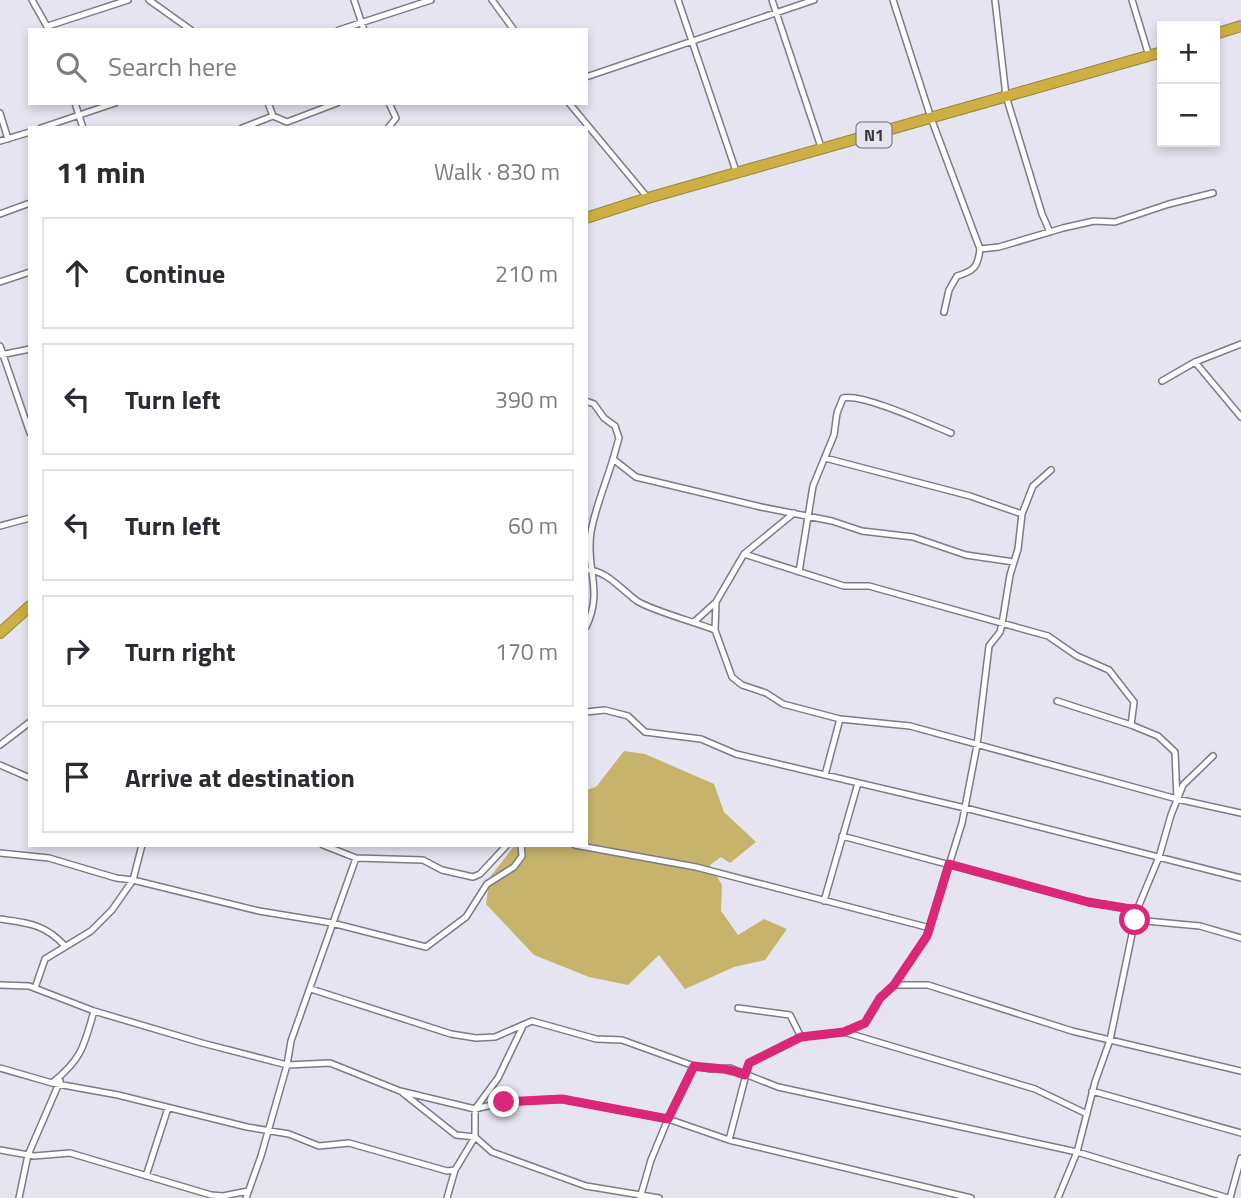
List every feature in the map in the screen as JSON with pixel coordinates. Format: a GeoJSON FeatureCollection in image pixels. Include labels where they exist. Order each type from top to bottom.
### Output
{"type":"FeatureCollection","features":[{"type":"Feature","properties":{"kind":"highway"},"geometry":{"type":"LineString","coordinates":[[1220,32],[1241,26]]}},
{"type":"Feature","properties":{"kind":"highway","name":"N1"},"geometry":{"type":"LineString","coordinates":[[588,217],[1157,54]]}},
{"type":"Feature","properties":{"kind":"highway"},"geometry":{"type":"LineString","coordinates":[[0,633],[28,608]]}},
{"type":"Feature","properties":{"kind":"street"},"geometry":{"type":"LineString","coordinates":[[32,0],[48,28],[128,0]]}},
{"type":"Feature","properties":{"kind":"street"},"geometry":{"type":"LineString","coordinates":[[149,0],[188,28]]}},
{"type":"Feature","properties":{"kind":"street"},"geometry":{"type":"LineString","coordinates":[[354,0],[363,28]]}},
{"type":"Feature","properties":{"kind":"street"},"geometry":{"type":"LineString","coordinates":[[344,28],[430,0]]}},
{"type":"Feature","properties":{"kind":"street"},"geometry":{"type":"LineString","coordinates":[[492,0],[513,28]]}},
{"type":"Feature","properties":{"kind":"street"},"geometry":{"type":"LineString","coordinates":[[678,0],[737,174]]}},
{"type":"Feature","properties":{"kind":"street"},"geometry":{"type":"LineString","coordinates":[[772,0],[822,150]]}},
{"type":"Feature","properties":{"kind":"street"},"geometry":{"type":"LineString","coordinates":[[588,75],[814,0]]}},
{"type":"Feature","properties":{"kind":"street"},"geometry":{"type":"LineString","coordinates":[[893,0],[931,118],[980,250],[978,265],[972,272],[957,276],[949,290],[944,312]]}},
{"type":"Feature","properties":{"kind":"street"},"geometry":{"type":"LineString","coordinates":[[995,0],[1006,96],[1050,232]]}},
{"type":"Feature","properties":{"kind":"street"},"geometry":{"type":"LineString","coordinates":[[1132,0],[1149,56]]}},
{"type":"Feature","properties":{"kind":"street"},"geometry":{"type":"LineString","coordinates":[[76,105],[82,126]]}},
{"type":"Feature","properties":{"kind":"street"},"geometry":{"type":"LineString","coordinates":[[47,126],[109,105]]}},
{"type":"Feature","properties":{"kind":"street"},"geometry":{"type":"LineString","coordinates":[[269,105],[273,116]]}},
{"type":"Feature","properties":{"kind":"street"},"geometry":{"type":"LineString","coordinates":[[247,126],[273,116],[287,122],[332,105]]}},
{"type":"Feature","properties":{"kind":"street"},"geometry":{"type":"LineString","coordinates":[[390,105],[396,118],[390,126]]}},
{"type":"Feature","properties":{"kind":"street"},"geometry":{"type":"LineString","coordinates":[[571,105],[648,198]]}},
{"type":"Feature","properties":{"kind":"street"},"geometry":{"type":"LineString","coordinates":[[0,113],[8,139]]}},
{"type":"Feature","properties":{"kind":"street"},"geometry":{"type":"LineString","coordinates":[[0,141],[28,133]]}},
{"type":"Feature","properties":{"kind":"street"},"geometry":{"type":"LineString","coordinates":[[980,250],[1094,221],[1115,222],[1213,193]]}},
{"type":"Feature","properties":{"kind":"street"},"geometry":{"type":"LineString","coordinates":[[0,214],[28,204]]}},
{"type":"Feature","properties":{"kind":"street"},"geometry":{"type":"LineString","coordinates":[[0,282],[28,273]]}},
{"type":"Feature","properties":{"kind":"street"},"geometry":{"type":"LineString","coordinates":[[1162,381],[1195,362],[1241,344]]}},
{"type":"Feature","properties":{"kind":"street"},"geometry":{"type":"LineString","coordinates":[[0,346],[28,428]]}},
{"type":"Feature","properties":{"kind":"street"},"geometry":{"type":"LineString","coordinates":[[1,355],[28,349]]}},
{"type":"Feature","properties":{"kind":"street"},"geometry":{"type":"LineString","coordinates":[[1195,362],[1241,418]]}},
{"type":"Feature","properties":{"kind":"street"},"geometry":{"type":"LineString","coordinates":[[799,572],[813,486],[834,435],[837,413],[843,398],[848,396],[872,402],[951,433]]}},
{"type":"Feature","properties":{"kind":"street"},"geometry":{"type":"LineString","coordinates":[[588,402],[594,404],[604,418],[615,426],[619,438],[589,531],[589,569],[596,595],[588,623]]}},
{"type":"Feature","properties":{"kind":"street"},"geometry":{"type":"LineString","coordinates":[[825,458],[960,493],[1022,514]]}},
{"type":"Feature","properties":{"kind":"street"},"geometry":{"type":"LineString","coordinates":[[613,459],[636,477],[862,531],[913,537],[966,555],[1014,562]]}},
{"type":"Feature","properties":{"kind":"street"},"geometry":{"type":"LineString","coordinates":[[730,1140],[749,1063],[801,1037],[844,1032],[865,1023],[880,998],[894,985],[927,936],[965,808],[977,745],[989,646],[1000,632],[1002,624],[1022,514],[1033,486],[1051,470]]}},
{"type":"Feature","properties":{"kind":"street"},"geometry":{"type":"LineString","coordinates":[[694,622],[716,601],[744,555],[794,513]]}},
{"type":"Feature","properties":{"kind":"street"},"geometry":{"type":"LineString","coordinates":[[0,526],[28,519]]}},
{"type":"Feature","properties":{"kind":"street"},"geometry":{"type":"LineString","coordinates":[[744,555],[844,586],[869,586],[1048,636],[1077,656],[1109,670],[1134,702],[1131,725]]}},
{"type":"Feature","properties":{"kind":"street"},"geometry":{"type":"LineString","coordinates":[[589,569],[608,578],[640,603],[715,630]]}},
{"type":"Feature","properties":{"kind":"street"},"geometry":{"type":"LineString","coordinates":[[716,601],[715,630],[732,677],[742,685],[766,693],[783,704],[840,719],[910,726],[1177,799],[1241,813]]}},
{"type":"Feature","properties":{"kind":"street"},"geometry":{"type":"LineString","coordinates":[[1057,701],[1158,736],[1175,752],[1177,799]]}},
{"type":"Feature","properties":{"kind":"street"},"geometry":{"type":"LineString","coordinates":[[588,712],[604,710],[628,716],[645,732],[701,739],[736,754],[965,808],[1241,878]]}},
{"type":"Feature","properties":{"kind":"street"},"geometry":{"type":"LineString","coordinates":[[825,775],[840,719]]}},
{"type":"Feature","properties":{"kind":"street"},"geometry":{"type":"LineString","coordinates":[[0,745],[28,724]]}},
{"type":"Feature","properties":{"kind":"street"},"geometry":{"type":"LineString","coordinates":[[1058,1198],[1077,1152],[1110,1040],[1137,910],[1159,857],[1183,785],[1213,756]]}},
{"type":"Feature","properties":{"kind":"street"},"geometry":{"type":"LineString","coordinates":[[0,765],[28,777]]}},
{"type":"Feature","properties":{"kind":"street"},"geometry":{"type":"LineString","coordinates":[[824,901],[858,783]]}},
{"type":"Feature","properties":{"kind":"street"},"geometry":{"type":"LineString","coordinates":[[842,836],[1088,902],[1137,910]]}},
{"type":"Feature","properties":{"kind":"street"},"geometry":{"type":"LineString","coordinates":[[35,988],[45,959],[91,931],[112,910],[133,880],[141,847]]}},
{"type":"Feature","properties":{"kind":"street"},"geometry":{"type":"LineString","coordinates":[[328,847],[356,858],[423,860],[442,870],[473,877],[480,874],[505,847]]}},
{"type":"Feature","properties":{"kind":"street"},"geometry":{"type":"LineString","coordinates":[[347,847],[347,854]]}},
{"type":"Feature","properties":{"kind":"street"},"geometry":{"type":"LineString","coordinates":[[0,853],[49,858],[116,878],[259,911],[332,923],[426,947],[466,917],[487,884],[514,867],[522,856],[521,847]]}},
{"type":"Feature","properties":{"kind":"street"},"geometry":{"type":"LineString","coordinates":[[586,847],[695,867],[930,928]]}},
{"type":"Feature","properties":{"kind":"street"},"geometry":{"type":"LineString","coordinates":[[246,1198],[269,1129],[291,1041],[356,858]]}},
{"type":"Feature","properties":{"kind":"street"},"geometry":{"type":"LineString","coordinates":[[0,919],[33,924],[53,933],[65,946]]}},
{"type":"Feature","properties":{"kind":"street"},"geometry":{"type":"LineString","coordinates":[[1135,920],[1200,926],[1241,938]]}},
{"type":"Feature","properties":{"kind":"street"},"geometry":{"type":"LineString","coordinates":[[0,985],[35,988],[94,1011],[287,1065],[331,1063],[400,1091],[475,1109],[504,1102],[562,1099],[668,1119],[730,1140],[971,1198]]}},
{"type":"Feature","properties":{"kind":"street"},"geometry":{"type":"LineString","coordinates":[[894,985],[928,985],[1072,1031],[1241,1071]]}},
{"type":"Feature","properties":{"kind":"street"},"geometry":{"type":"LineString","coordinates":[[311,989],[451,1034],[476,1038],[495,1037],[532,1021],[596,1039],[622,1040],[694,1066],[730,1068],[778,1087],[1077,1152],[1229,1198],[1241,1158]]}},
{"type":"Feature","properties":{"kind":"street"},"geometry":{"type":"LineString","coordinates":[[738,1008],[790,1015],[801,1037]]}},
{"type":"Feature","properties":{"kind":"street"},"geometry":{"type":"LineString","coordinates":[[19,1198],[28,1155],[55,1083],[71,1068],[84,1045],[94,1011]]}},
{"type":"Feature","properties":{"kind":"street"},"geometry":{"type":"LineString","coordinates":[[447,1198],[454,1170],[475,1136],[475,1109],[498,1078],[523,1026]]}},
{"type":"Feature","properties":{"kind":"street"},"geometry":{"type":"LineString","coordinates":[[844,1032],[1035,1089],[1087,1114]]}},
{"type":"Feature","properties":{"kind":"street"},"geometry":{"type":"LineString","coordinates":[[640,1197],[651,1160],[694,1066]]}},
{"type":"Feature","properties":{"kind":"street"},"geometry":{"type":"LineString","coordinates":[[0,1068],[247,1127],[269,1129],[319,1146],[349,1143],[447,1171],[454,1170]]}},
{"type":"Feature","properties":{"kind":"street"},"geometry":{"type":"LineString","coordinates":[[400,1091],[456,1135],[475,1136],[492,1152],[509,1159],[586,1186],[640,1197],[660,1198]]}},
{"type":"Feature","properties":{"kind":"street"},"geometry":{"type":"LineString","coordinates":[[1093,1091],[1241,1133]]}},
{"type":"Feature","properties":{"kind":"street"},"geometry":{"type":"LineString","coordinates":[[146,1176],[168,1108]]}},
{"type":"Feature","properties":{"kind":"street"},"geometry":{"type":"LineString","coordinates":[[0,1150],[28,1155],[70,1153],[211,1195],[223,1196],[248,1191]]}},
{"type":"Feature","properties":{"kind":"shaded area"},"geometry":{"type":"Polygon","coordinates":[[[624,751],[645,754],[714,784],[724,812],[756,842],[730,863],[721,857],[710,865],[722,885],[721,911],[738,935],[764,919],[787,929],[765,960],[734,967],[685,989],[659,955],[628,985],[589,977],[534,955],[486,904],[490,877],[513,847],[588,847],[588,789],[596,787],[624,751]]]}},
{"type":"Feature","properties":{"kind":"route"},"geometry":{"type":"LineString","coordinates":[[504,1102],[562,1099],[668,1119],[694,1066],[730,1068],[745,1075],[749,1063],[801,1037],[844,1032],[865,1023],[880,998],[894,985],[927,936],[949,864],[1088,902],[1137,910],[1135,920]]}}]}
